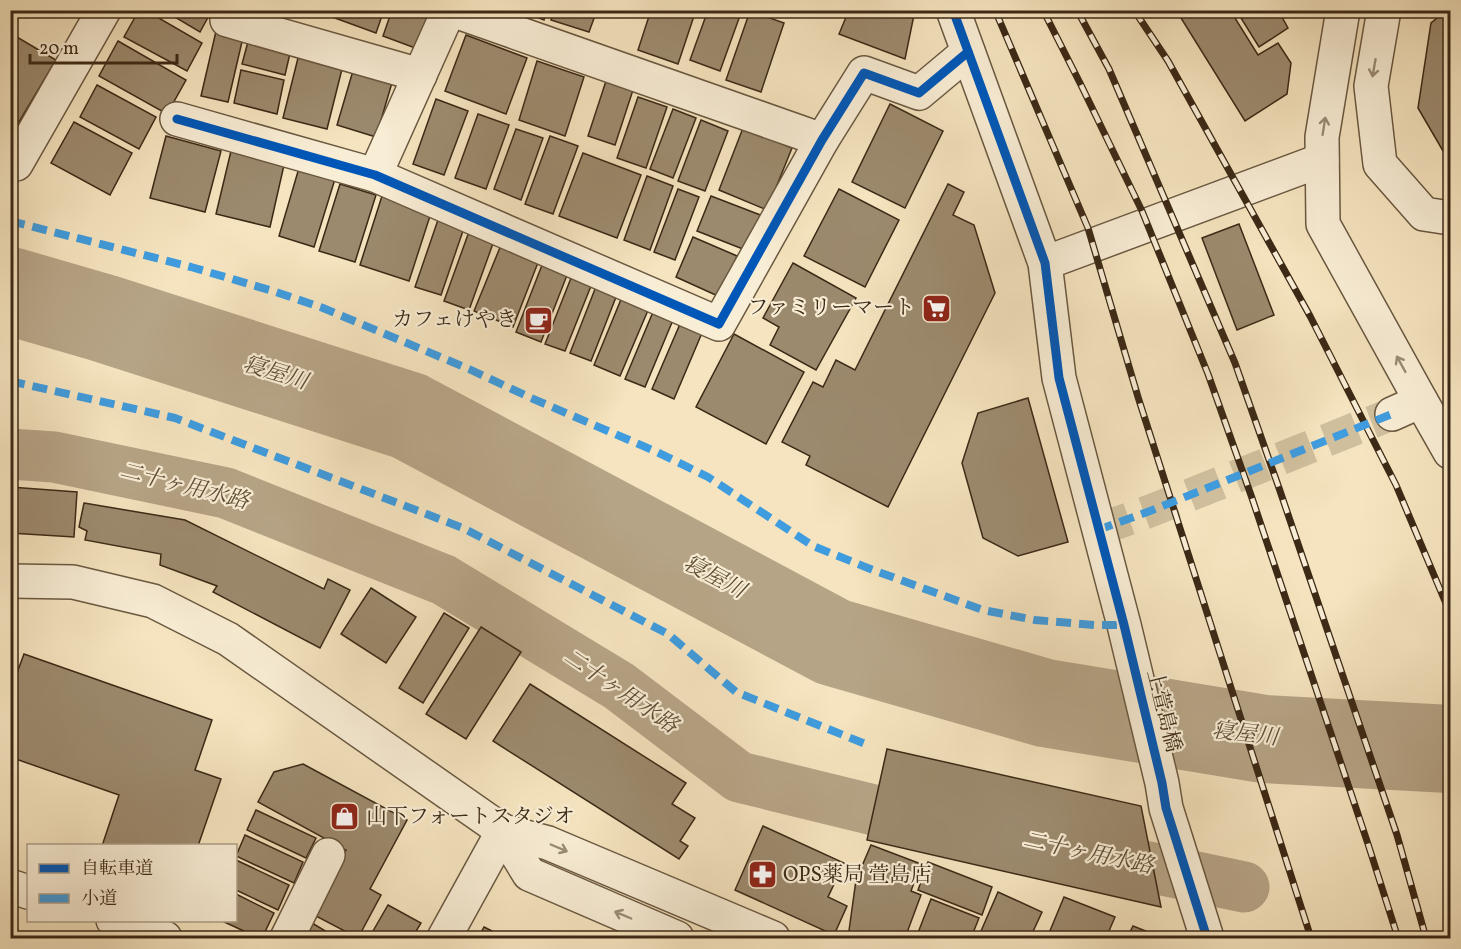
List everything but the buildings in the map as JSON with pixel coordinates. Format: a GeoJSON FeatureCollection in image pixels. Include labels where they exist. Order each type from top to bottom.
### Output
{"type":"FeatureCollection","features":[{"type":"Feature","properties":{"kind":"street"},"geometry":{"type":"LineString","coordinates":[[16,164],[104,10]]}},
{"type":"Feature","properties":{"kind":"street"},"geometry":{"type":"LineString","coordinates":[[375,175],[450,10],[822,140]]}},
{"type":"Feature","properties":{"kind":"street","name":"上萱島橋"},"geometry":{"type":"LineString","coordinates":[[953,10],[1045,263],[1059,378],[1130,648],[1166,808],[1207,939]]}},
{"type":"Feature","properties":{"kind":"street"},"geometry":{"type":"LineString","coordinates":[[1343,10],[1322,137],[1323,224],[1407,408],[1450,452]]}},
{"type":"Feature","properties":{"kind":"street"},"geometry":{"type":"LineString","coordinates":[[1384,10],[1371,86],[1380,164],[1424,214],[1450,218]]}},
{"type":"Feature","properties":{"kind":"street"},"geometry":{"type":"LineString","coordinates":[[227,20],[420,75]]}},
{"type":"Feature","properties":{"kind":"street"},"geometry":{"type":"LineString","coordinates":[[177,119],[375,175],[719,324],[822,140],[864,73],[919,93],[969,52]]}},
{"type":"Feature","properties":{"kind":"street"},"geometry":{"type":"LineString","coordinates":[[1045,263],[1322,160]]}},
{"type":"Feature","properties":{"kind":"street"},"geometry":{"type":"LineString","coordinates":[[10,581],[73,582],[153,602],[228,639],[503,831],[548,843],[773,939]]}},
{"type":"Feature","properties":{"kind":"street"},"geometry":{"type":"LineString","coordinates":[[444,939],[503,831]]}},
{"type":"Feature","properties":{"kind":"street"},"geometry":{"type":"LineString","coordinates":[[503,831],[528,874],[677,939]]}},
{"type":"Feature","properties":{"kind":"street"},"geometry":{"type":"LineString","coordinates":[[286,939],[328,855]]}},
{"type":"Feature","properties":{"kind":"street"},"geometry":{"type":"LineString","coordinates":[[10,886],[27,892]]}},
{"type":"Feature","properties":{"kind":"street"},"geometry":{"type":"LineString","coordinates":[[116,922],[165,939]]}},
{"type":"Feature","properties":{"kind":"waterway","name":"寝屋川"},"geometry":{"type":"LineString","coordinates":[[10,291],[103,318],[409,416],[833,642],[1045,703],[1264,739],[1450,749]]}},
{"type":"Feature","properties":{"kind":"waterway","name":"二十ヶ用水路"},"geometry":{"type":"LineString","coordinates":[[10,454],[54,457],[226,493],[444,580],[619,686],[739,777],[941,824]]}},
{"type":"Feature","properties":{"kind":"waterway","name":"二十ヶ用水路"},"geometry":{"type":"LineString","coordinates":[[1086,854],[1244,887]]}},
{"type":"Feature","properties":{"kind":"tunnel"},"geometry":{"type":"LineString","coordinates":[[1098,530],[1392,414]]}},
{"type":"Feature","properties":{"kind":"railway"},"geometry":{"type":"LineString","coordinates":[[995,10],[1088,228],[1138,397],[1311,938]]}},
{"type":"Feature","properties":{"kind":"railway"},"geometry":{"type":"LineString","coordinates":[[1043,10],[1142,211],[1208,374],[1252,498],[1398,938]]}},
{"type":"Feature","properties":{"kind":"railway"},"geometry":{"type":"LineString","coordinates":[[1077,10],[1109,69],[1235,363],[1397,835],[1426,938]]}},
{"type":"Feature","properties":{"kind":"railway"},"geometry":{"type":"LineString","coordinates":[[1134,10],[1168,61],[1310,316],[1396,485],[1450,613]]}},
{"type":"Feature","properties":{"kind":"marked path"},"geometry":{"type":"LineString","coordinates":[[10,221],[191,267],[323,308],[657,452],[708,477],[813,546],[983,610],[1035,620],[1124,625]]}},
{"type":"Feature","properties":{"kind":"marked path"},"geometry":{"type":"LineString","coordinates":[[10,381],[175,418],[463,528],[668,634],[736,692],[868,745]]}},
{"type":"Feature","properties":{"kind":"marked path"},"geometry":{"type":"LineString","coordinates":[[1098,530],[1392,414]]}},
{"type":"Feature","properties":{"kind":"cycle path"},"geometry":{"type":"LineString","coordinates":[[953,10],[1045,263],[1059,378],[1124,625],[1166,808],[1207,938]]}},
{"type":"Feature","properties":{"kind":"cycle path"},"geometry":{"type":"LineString","coordinates":[[177,119],[375,175],[719,324],[822,140],[864,73],[919,93],[968,52]]}},
{"type":"Feature","properties":{"kind":"place","name":"ファミリーマート"},"geometry":{"type":"Point","coordinates":[936,308]}},
{"type":"Feature","properties":{"kind":"place","name":"カフェけやき"},"geometry":{"type":"Point","coordinates":[538,320]}},
{"type":"Feature","properties":{"kind":"place","name":"山下フォートスタジオ"},"geometry":{"type":"Point","coordinates":[345,817]}},
{"type":"Feature","properties":{"kind":"place","name":"OPS薬局 萱島店"},"geometry":{"type":"Point","coordinates":[762,875]}}]}
